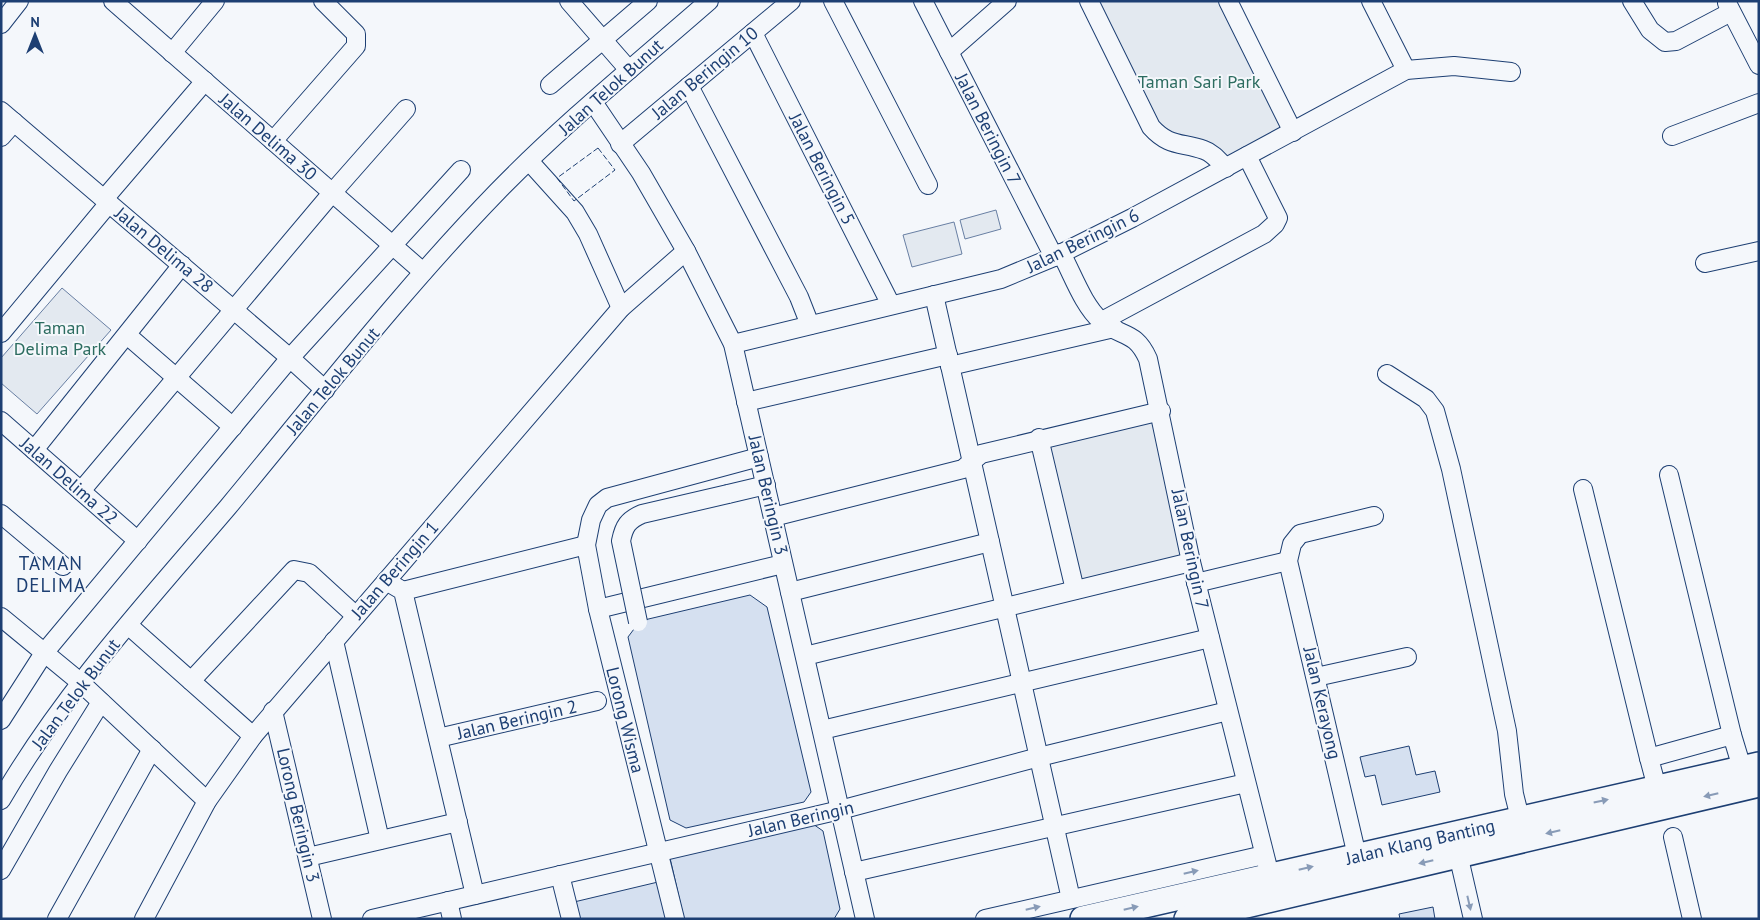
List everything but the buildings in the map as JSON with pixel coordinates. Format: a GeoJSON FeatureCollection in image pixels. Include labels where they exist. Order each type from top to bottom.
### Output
{"type":"FeatureCollection","features":[{"type":"Feature","properties":{"kind":"highway","name":"Jalan Klang Banting"},"geometry":{"type":"LineString","coordinates":[[1077,909],[1267,866],[1357,856],[1522,828],[1754,773]]}},
{"type":"Feature","properties":{"kind":"highway","name":"Jalan Klang Banting"},"geometry":{"type":"LineString","coordinates":[[1187,919],[1249,912],[1458,854],[1522,828],[1657,788],[1754,773]]}},
{"type":"Feature","properties":{"kind":"street"},"geometry":{"type":"LineString","coordinates":[[1,24],[19,1]]}},
{"type":"Feature","properties":{"kind":"street","name":"Jalan Delima 30"},"geometry":{"type":"LineString","coordinates":[[113,1],[423,272]]}},
{"type":"Feature","properties":{"kind":"street"},"geometry":{"type":"LineString","coordinates":[[172,53],[215,1]]}},
{"type":"Feature","properties":{"kind":"street"},"geometry":{"type":"LineString","coordinates":[[273,141],[356,46],[356,34],[323,1]]}},
{"type":"Feature","properties":{"kind":"street"},"geometry":{"type":"LineString","coordinates":[[569,1],[629,70]]}},
{"type":"Feature","properties":{"kind":"street"},"geometry":{"type":"LineString","coordinates":[[550,85],[648,1]]}},
{"type":"Feature","properties":{"kind":"street","name":"Jalan Telok Bunut"},"geometry":{"type":"LineString","coordinates":[[1,800],[7,779],[80,682],[423,272],[498,190],[593,102],[710,1]]}},
{"type":"Feature","properties":{"kind":"street","name":"Jalan Beringin 10"},"geometry":{"type":"LineString","coordinates":[[620,144],[791,1]]}},
{"type":"Feature","properties":{"kind":"street"},"geometry":{"type":"LineString","coordinates":[[833,1],[928,185]]}},
{"type":"Feature","properties":{"kind":"street","name":"Jalan Beringin 7"},"geometry":{"type":"LineString","coordinates":[[922,1],[1058,255],[1091,309],[1108,324],[1137,340],[1142,345],[1148,359],[1190,562],[1267,866]]}},
{"type":"Feature","properties":{"kind":"street"},"geometry":{"type":"LineString","coordinates":[[948,52],[1007,1]]}},
{"type":"Feature","properties":{"kind":"street"},"geometry":{"type":"LineString","coordinates":[[1089,1],[1151,127],[1165,140],[1177,145],[1205,150],[1226,168]]}},
{"type":"Feature","properties":{"kind":"street"},"geometry":{"type":"LineString","coordinates":[[1228,1],[1293,132]]}},
{"type":"Feature","properties":{"kind":"street"},"geometry":{"type":"LineString","coordinates":[[1371,1],[1406,70],[1454,66],[1511,72]]}},
{"type":"Feature","properties":{"kind":"street"},"geometry":{"type":"LineString","coordinates":[[1632,1],[1650,30],[1665,42],[1676,41],[1729,6],[1759,65]]}},
{"type":"Feature","properties":{"kind":"street","name":"Jalan Beringin 5"},"geometry":{"type":"LineString","coordinates":[[753,33],[891,306]]}},
{"type":"Feature","properties":{"kind":"street","name":"Jalan Beringin 6"},"geometry":{"type":"LineString","coordinates":[[733,344],[1001,279],[1058,255],[1226,168],[1406,70]]}},
{"type":"Feature","properties":{"kind":"street"},"geometry":{"type":"LineString","coordinates":[[1,333],[205,81]]}},
{"type":"Feature","properties":{"kind":"street"},"geometry":{"type":"LineString","coordinates":[[689,86],[799,297],[810,325]]}},
{"type":"Feature","properties":{"kind":"street","name":"Jalan Beringin 3"},"geometry":{"type":"LineString","coordinates":[[593,102],[641,173],[686,251],[733,344],[865,919]]}},
{"type":"Feature","properties":{"kind":"street"},"geometry":{"type":"LineString","coordinates":[[1672,136],[1759,103]]}},
{"type":"Feature","properties":{"kind":"street"},"geometry":{"type":"LineString","coordinates":[[81,491],[332,193],[406,109]]}},
{"type":"Feature","properties":{"kind":"street"},"geometry":{"type":"LineString","coordinates":[[1,137],[8,117]]}},
{"type":"Feature","properties":{"kind":"street","name":"Jalan Delima 28"},"geometry":{"type":"LineString","coordinates":[[8,117],[325,390]]}},
{"type":"Feature","properties":{"kind":"street"},"geometry":{"type":"LineString","coordinates":[[746,402],[949,361],[1108,324],[1264,234],[1275,224],[1278,218],[1248,156]]}},
{"type":"Feature","properties":{"kind":"street"},"geometry":{"type":"LineString","coordinates":[[529,161],[575,212],[588,234],[621,308]]}},
{"type":"Feature","properties":{"kind":"street"},"geometry":{"type":"LineString","coordinates":[[1,720],[44,653],[232,427],[290,358],[461,170]]}},
{"type":"Feature","properties":{"kind":"street","name":"Jalan Beringin 1"},"geometry":{"type":"LineString","coordinates":[[144,919],[207,801],[273,711],[621,308],[686,251]]}},
{"type":"Feature","properties":{"kind":"street"},"geometry":{"type":"LineString","coordinates":[[1704,263],[1759,251]]}},
{"type":"Feature","properties":{"kind":"street"},"geometry":{"type":"LineString","coordinates":[[34,450],[182,266]]}},
{"type":"Feature","properties":{"kind":"street"},"geometry":{"type":"LineString","coordinates":[[934,295],[1055,826],[1077,909],[985,919]]}},
{"type":"Feature","properties":{"kind":"street"},"geometry":{"type":"LineString","coordinates":[[127,334],[232,427]]}},
{"type":"Feature","properties":{"kind":"street"},"geometry":{"type":"LineString","coordinates":[[1387,374],[1426,399],[1435,411],[1451,469],[1505,722],[1522,828]]}},
{"type":"Feature","properties":{"kind":"street"},"geometry":{"type":"LineString","coordinates":[[773,517],[963,469],[981,454],[1039,438],[1160,411]]}},
{"type":"Feature","properties":{"kind":"street","name":"Jalan Delima 22"},"geometry":{"type":"LineString","coordinates":[[1,421],[138,541]]}},
{"type":"Feature","properties":{"kind":"street"},"geometry":{"type":"LineString","coordinates":[[1039,438],[1075,590]]}},
{"type":"Feature","properties":{"kind":"street","name":"Lorong Wisma"},"geometry":{"type":"LineString","coordinates":[[675,919],[598,609],[586,545],[591,520],[598,505],[607,498],[759,457]]}},
{"type":"Feature","properties":{"kind":"street"},"geometry":{"type":"LineString","coordinates":[[1669,475],[1732,735],[1754,773]]}},
{"type":"Feature","properties":{"kind":"street"},"geometry":{"type":"LineString","coordinates":[[638,622],[621,541],[624,528],[631,519],[642,514],[766,485]]}},
{"type":"Feature","properties":{"kind":"street"},"geometry":{"type":"LineString","coordinates":[[1583,489],[1657,788]]}},
{"type":"Feature","properties":{"kind":"street"},"geometry":{"type":"LineString","coordinates":[[1,514],[63,566]]}},
{"type":"Feature","properties":{"kind":"street"},"geometry":{"type":"LineString","coordinates":[[1196,583],[1290,556],[1294,540],[1300,534],[1374,516]]}},
{"type":"Feature","properties":{"kind":"street"},"geometry":{"type":"LineString","coordinates":[[790,592],[990,542]]}},
{"type":"Feature","properties":{"kind":"street"},"geometry":{"type":"LineString","coordinates":[[386,581],[403,591],[586,545]]}},
{"type":"Feature","properties":{"kind":"street","name":"Jalan Kerayong"},"geometry":{"type":"LineString","coordinates":[[1290,556],[1357,856]]}},
{"type":"Feature","properties":{"kind":"street"},"geometry":{"type":"LineString","coordinates":[[805,656],[1190,562]]}},
{"type":"Feature","properties":{"kind":"street"},"geometry":{"type":"LineString","coordinates":[[598,609],[784,564]]}},
{"type":"Feature","properties":{"kind":"street"},"geometry":{"type":"LineString","coordinates":[[191,681],[294,570],[309,573],[356,616]]}},
{"type":"Feature","properties":{"kind":"street"},"geometry":{"type":"LineString","coordinates":[[403,591],[475,895]]}},
{"type":"Feature","properties":{"kind":"street"},"geometry":{"type":"LineString","coordinates":[[1,617],[80,682],[207,801]]}},
{"type":"Feature","properties":{"kind":"street"},"geometry":{"type":"LineString","coordinates":[[128,625],[253,736]]}},
{"type":"Feature","properties":{"kind":"street"},"geometry":{"type":"LineString","coordinates":[[822,730],[1210,638]]}},
{"type":"Feature","properties":{"kind":"street"},"geometry":{"type":"LineString","coordinates":[[334,641],[380,840]]}},
{"type":"Feature","properties":{"kind":"street"},"geometry":{"type":"LineString","coordinates":[[1316,677],[1407,657]]}},
{"type":"Feature","properties":{"kind":"street","name":"Jalan Beringin 2"},"geometry":{"type":"LineString","coordinates":[[438,738],[597,701]]}},
{"type":"Feature","properties":{"kind":"street"},"geometry":{"type":"LineString","coordinates":[[1,870],[58,771],[101,702]]}},
{"type":"Feature","properties":{"kind":"street","name":"Lorong Beringin 3"},"geometry":{"type":"LineString","coordinates":[[273,711],[322,919]]}},
{"type":"Feature","properties":{"kind":"street","name":"Jalan Beringin"},"geometry":{"type":"LineString","coordinates":[[372,919],[840,810],[1039,757],[1228,711]]}},
{"type":"Feature","properties":{"kind":"street"},"geometry":{"type":"LineString","coordinates":[[1649,758],[1732,735]]}},
{"type":"Feature","properties":{"kind":"street"},"geometry":{"type":"LineString","coordinates":[[57,919],[152,749]]}},
{"type":"Feature","properties":{"kind":"street"},"geometry":{"type":"LineString","coordinates":[[854,872],[1246,782]]}},
{"type":"Feature","properties":{"kind":"street"},"geometry":{"type":"LineString","coordinates":[[308,857],[458,822]]}},
{"type":"Feature","properties":{"kind":"street"},"geometry":{"type":"LineString","coordinates":[[1673,837],[1692,919]]}},
{"type":"Feature","properties":{"kind":"street"},"geometry":{"type":"LineString","coordinates":[[1458,854],[1473,919]]}},
{"type":"Feature","properties":{"kind":"street"},"geometry":{"type":"LineString","coordinates":[[560,875],[571,919]]}},
{"type":"Feature","properties":{"kind":"street"},"geometry":{"type":"LineString","coordinates":[[448,901],[452,919]]}},
{"type":"Feature","properties":{"kind":"green space","name":"Taman Sari Park"},"geometry":{"type":"Polygon","coordinates":[[[1090,1],[1227,1],[1292,129],[1224,165],[1166,139],[1090,1]]]}},
{"type":"Feature","properties":{"kind":"green space"},"geometry":{"type":"Polygon","coordinates":[[[996,210],[1001,229],[965,239],[960,220],[996,210]]]}},
{"type":"Feature","properties":{"kind":"green space"},"geometry":{"type":"Polygon","coordinates":[[[954,222],[962,254],[912,267],[903,235],[954,222]]]}},
{"type":"Feature","properties":{"kind":"green space","name":"Taman Delima Park"},"geometry":{"type":"Polygon","coordinates":[[[62,288],[111,330],[37,414],[1,383],[1,358],[62,288]]]}},
{"type":"Feature","properties":{"kind":"green space"},"geometry":{"type":"Polygon","coordinates":[[[1161,411],[1191,562],[1075,590],[1039,438],[1161,411]]]}},
{"type":"Feature","properties":{"kind":"fence"},"geometry":{"type":"LineString","coordinates":[[598,148],[615,170],[574,201],[557,178],[598,148]]}},
{"type":"Feature","properties":{"kind":"district","name":"TAMAN DELIMA"},"geometry":{"type":"Point","coordinates":[51,574]}}]}
